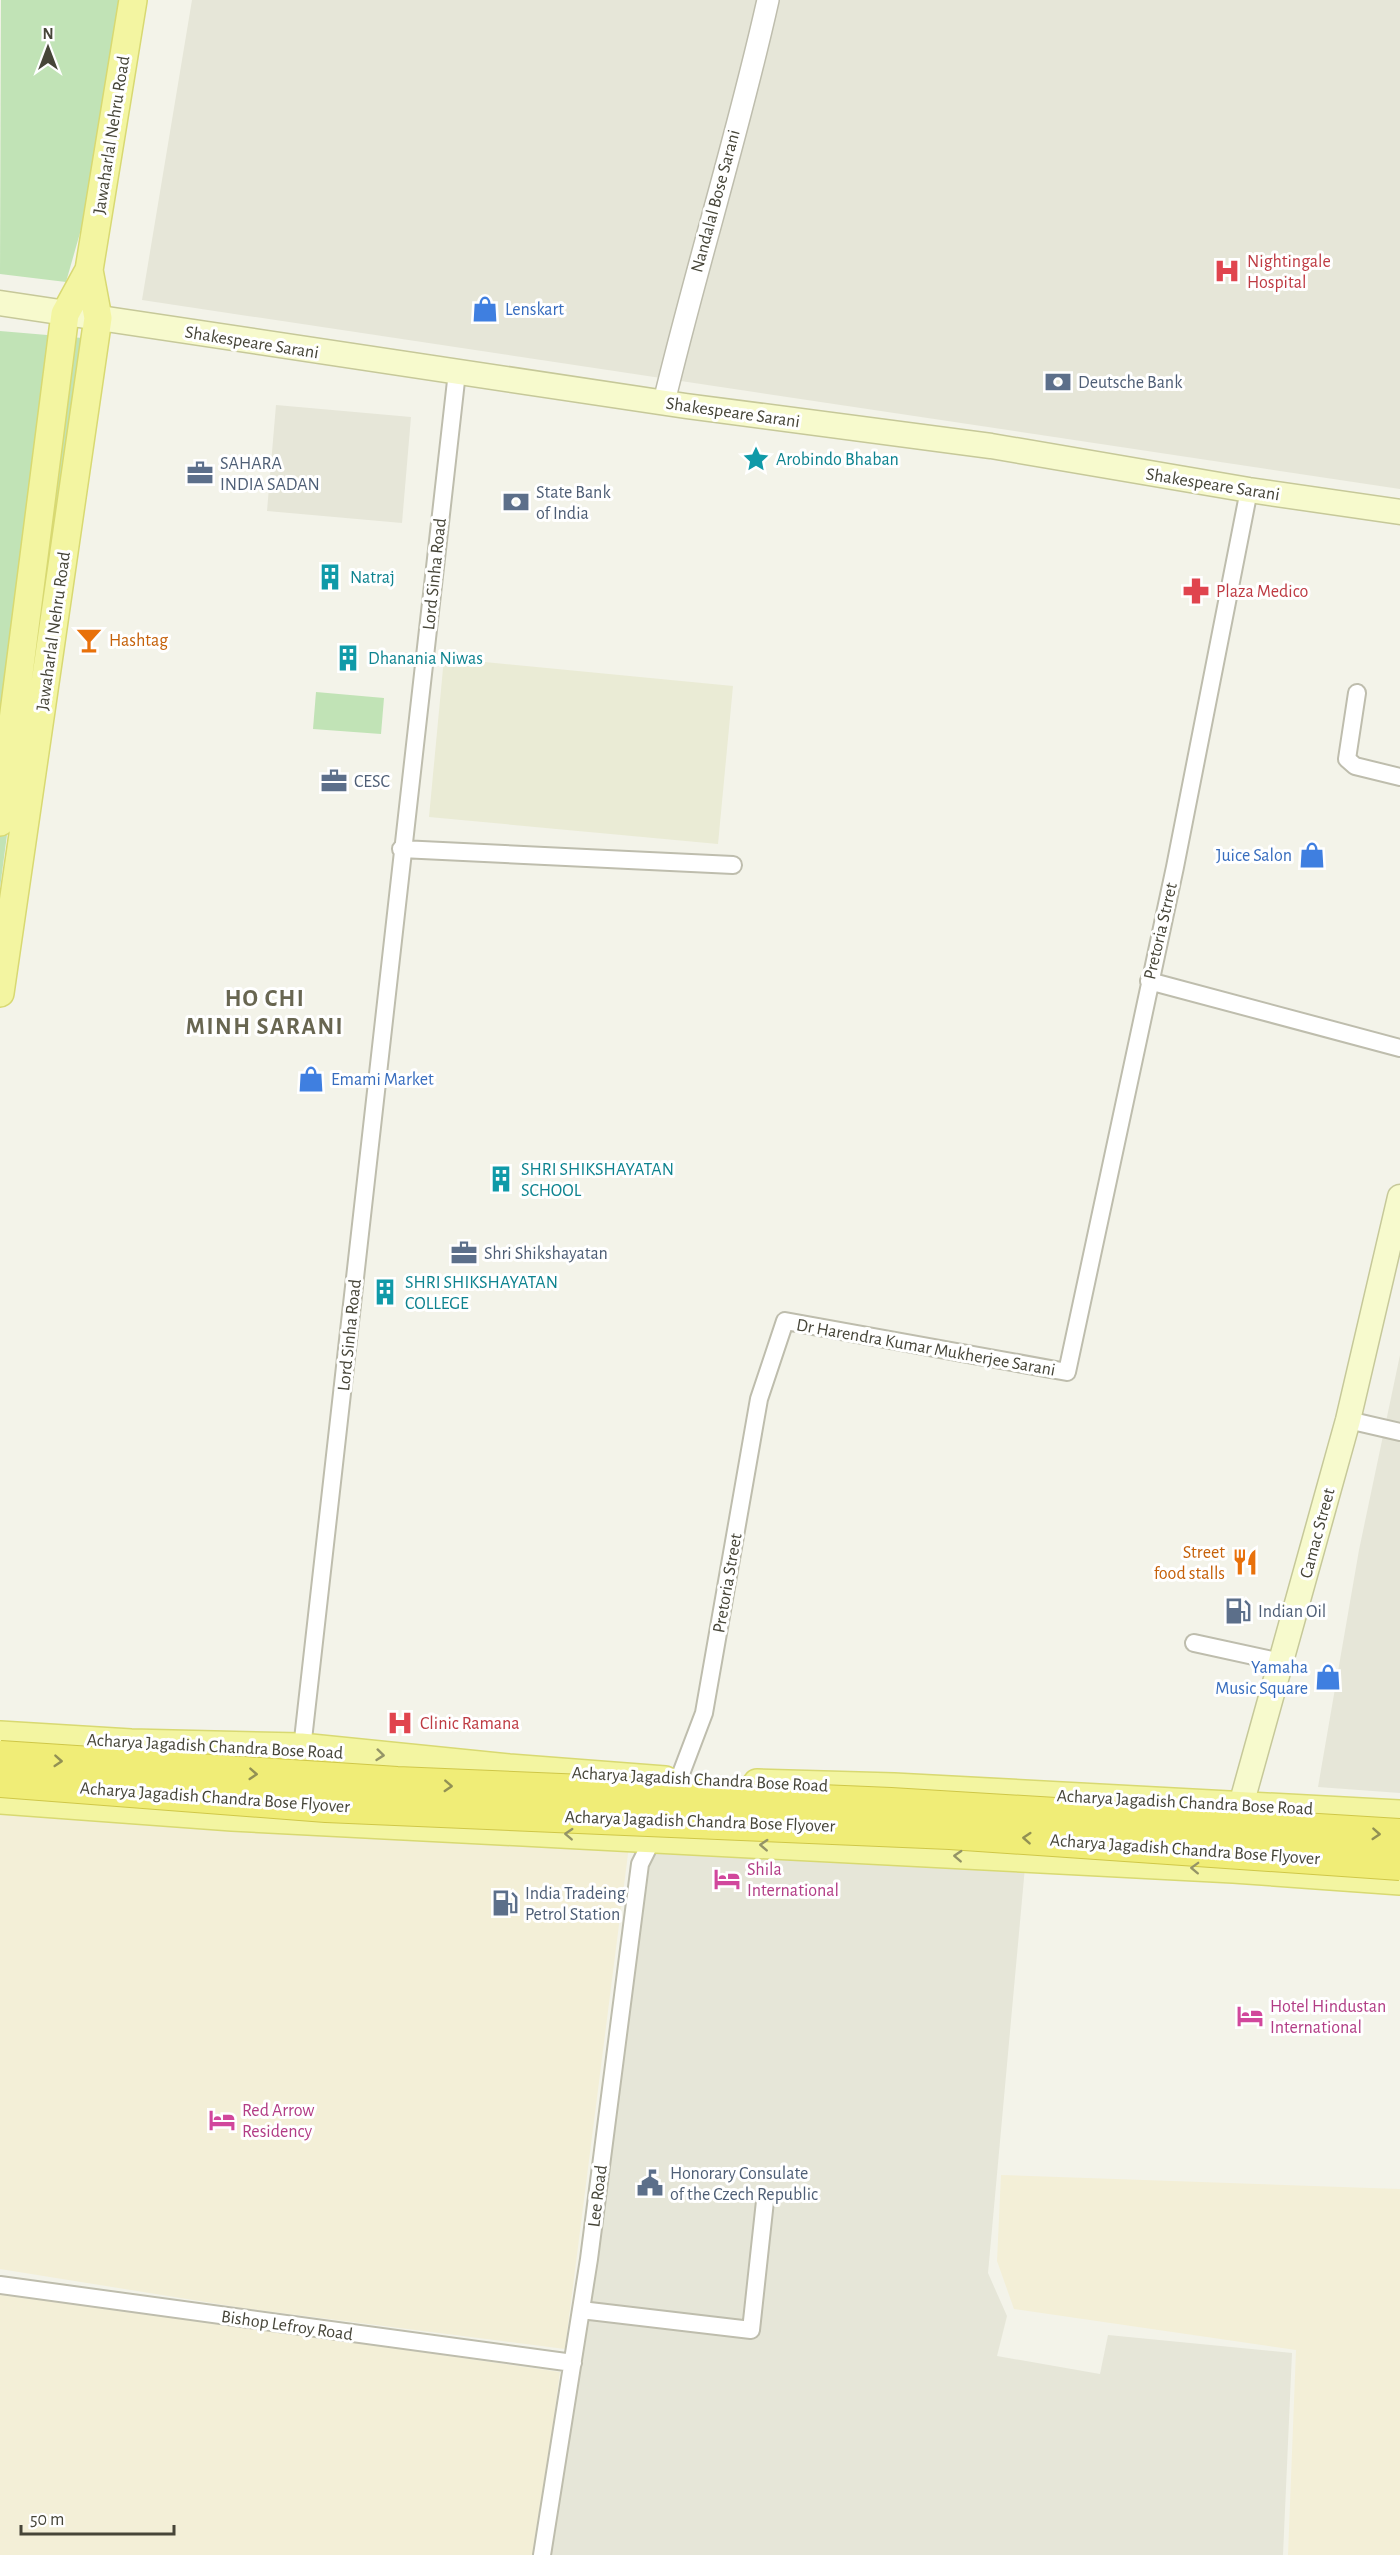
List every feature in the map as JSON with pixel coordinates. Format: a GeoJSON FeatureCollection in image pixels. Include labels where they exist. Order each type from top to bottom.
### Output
{"type":"FeatureCollection","features":[{"type":"Feature","properties":{"kind":"highway","name":"Acharya Jagadish Chandra Bose Flyover"},"geometry":{"type":"LineString","coordinates":[[0,1757],[409,1784],[891,1804],[1400,1835]]}},
{"type":"Feature","properties":{"kind":"highway","name":"Acharya Jagadish Chandra Bose Flyover"},"geometry":{"type":"LineString","coordinates":[[0,1781],[326,1806],[950,1833],[1400,1864]]}},
{"type":"Feature","properties":{"kind":"main road","name":"Jawaharlal Nehru Road"},"geometry":{"type":"LineString","coordinates":[[0,822],[65,314],[89,270],[133,0]]}},
{"type":"Feature","properties":{"kind":"main road","name":"Jawaharlal Nehru Road"},"geometry":{"type":"LineString","coordinates":[[0,993],[98,318],[89,270]]}},
{"type":"Feature","properties":{"kind":"main road","name":"Shakespeare Sarani"},"geometry":{"type":"LineString","coordinates":[[0,303],[457,372],[1013,450],[1249,490],[1400,512]]}},
{"type":"Feature","properties":{"kind":"main road","name":"Camac Street"},"geometry":{"type":"LineString","coordinates":[[1233,1869],[1241,1805],[1348,1420],[1400,1197]]}},
{"type":"Feature","properties":{"kind":"main road","name":"Acharya Jagadish Chandra Bose Road"},"geometry":{"type":"LineString","coordinates":[[0,1735],[131,1743],[301,1747],[509,1768],[680,1781],[894,1787],[1400,1814]]}},
{"type":"Feature","properties":{"kind":"main road"},"geometry":{"type":"LineString","coordinates":[[0,1800],[295,1820],[1233,1869],[1400,1881]]}},
{"type":"Feature","properties":{"kind":"street","name":"Nandalal Bose Sarani"},"geometry":{"type":"LineString","coordinates":[[664,402],[691,288],[756,53],[768,0]]}},
{"type":"Feature","properties":{"kind":"street","name":"Lord Sinha Road"},"geometry":{"type":"LineString","coordinates":[[295,1820],[301,1747],[373,1126],[401,849],[457,372]]}},
{"type":"Feature","properties":{"kind":"street","name":"Pretoria Strret"},"geometry":{"type":"LineString","coordinates":[[1067,1372],[1175,867],[1249,490]]}},
{"type":"Feature","properties":{"kind":"street"},"geometry":{"type":"LineString","coordinates":[[1357,693],[1347,759],[1355,766],[1400,777]]}},
{"type":"Feature","properties":{"kind":"street"},"geometry":{"type":"LineString","coordinates":[[401,849],[733,865]]}},
{"type":"Feature","properties":{"kind":"street"},"geometry":{"type":"LineString","coordinates":[[1149,981],[1400,1048]]}},
{"type":"Feature","properties":{"kind":"street","name":"Dr Harendra Kumar Mukherjee Sarani"},"geometry":{"type":"LineString","coordinates":[[784,1321],[1067,1372]]}},
{"type":"Feature","properties":{"kind":"street","name":"Pretoria Street"},"geometry":{"type":"LineString","coordinates":[[653,1839],[680,1781],[704,1713],[759,1399],[784,1321]]}},
{"type":"Feature","properties":{"kind":"street"},"geometry":{"type":"LineString","coordinates":[[1348,1420],[1400,1432]]}},
{"type":"Feature","properties":{"kind":"street"},"geometry":{"type":"LineString","coordinates":[[1194,1643],[1281,1662]]}},
{"type":"Feature","properties":{"kind":"street","name":"Lee Road"},"geometry":{"type":"LineString","coordinates":[[542,2555],[581,2310],[640,1864],[653,1839]]}},
{"type":"Feature","properties":{"kind":"street"},"geometry":{"type":"LineString","coordinates":[[581,2310],[751,2330],[765,2200]]}},
{"type":"Feature","properties":{"kind":"street","name":"Bishop Lefroy Road"},"geometry":{"type":"LineString","coordinates":[[0,2285],[573,2364]]}},
{"type":"Feature","properties":{"kind":"shaded area"},"geometry":{"type":"Polygon","coordinates":[[[192,0],[1400,0],[1400,489],[142,300],[192,0]]]}},
{"type":"Feature","properties":{"kind":"shaded area"},"geometry":{"type":"Polygon","coordinates":[[[276,405],[411,417],[402,523],[267,511],[276,405]]]}},
{"type":"Feature","properties":{"kind":"shaded area"},"geometry":{"type":"Polygon","coordinates":[[[444,658],[733,686],[718,844],[429,817],[444,658]]]}},
{"type":"Feature","properties":{"kind":"shaded area"},"geometry":{"type":"Polygon","coordinates":[[[1400,1355],[1400,1793],[1318,1787],[1359,1550],[1400,1355]]]}},
{"type":"Feature","properties":{"kind":"shaded area"},"geometry":{"type":"Polygon","coordinates":[[[0,1811],[629,1846],[565,2349],[243,2308],[0,2269],[0,1811]]]}},
{"type":"Feature","properties":{"kind":"shaded area"},"geometry":{"type":"Polygon","coordinates":[[[660,1844],[1025,1867],[988,2273],[1007,2316],[997,2356],[1100,2374],[1108,2335],[1292,2353],[1283,2555],[551,2555],[590,2301],[644,1865],[660,1844]]]}},
{"type":"Feature","properties":{"kind":"shaded area"},"geometry":{"type":"Polygon","coordinates":[[[1001,2175],[1400,2189],[1400,2555],[1288,2555],[1296,2350],[1014,2309],[997,2261],[1001,2175]]]}},
{"type":"Feature","properties":{"kind":"shaded area"},"geometry":{"type":"Polygon","coordinates":[[[0,2291],[560,2372],[536,2555],[0,2555],[0,2291]]]}},
{"type":"Feature","properties":{"kind":"green space"},"geometry":{"type":"Polygon","coordinates":[[[1,0],[129,0],[112,121],[66,282],[0,274],[1,0]]]}},
{"type":"Feature","properties":{"kind":"green space"},"geometry":{"type":"Polygon","coordinates":[[[0,331],[106,340],[13,789],[0,888],[0,331]]]}},
{"type":"Feature","properties":{"kind":"green space"},"geometry":{"type":"Polygon","coordinates":[[[316,692],[384,698],[381,734],[313,729],[316,692]]]}},
{"type":"Feature","properties":{"kind":"place","name":"Nightingale Hospital"},"geometry":{"type":"Point","coordinates":[1227,271]}},
{"type":"Feature","properties":{"kind":"place","name":"Lenskart"},"geometry":{"type":"Point","coordinates":[485,309]}},
{"type":"Feature","properties":{"kind":"place","name":"Deutsche Bank"},"geometry":{"type":"Point","coordinates":[1058,382]}},
{"type":"Feature","properties":{"kind":"place","name":"Arobindo Bhaban"},"geometry":{"type":"Point","coordinates":[756,459]}},
{"type":"Feature","properties":{"kind":"place","name":"SAHARA INDIA SADAN"},"geometry":{"type":"Point","coordinates":[200,473]}},
{"type":"Feature","properties":{"kind":"place","name":"State Bank of India"},"geometry":{"type":"Point","coordinates":[516,502]}},
{"type":"Feature","properties":{"kind":"place","name":"Natraj"},"geometry":{"type":"Point","coordinates":[330,577]}},
{"type":"Feature","properties":{"kind":"place","name":"Plaza Medico"},"geometry":{"type":"Point","coordinates":[1196,591]}},
{"type":"Feature","properties":{"kind":"place","name":"Hashtag"},"geometry":{"type":"Point","coordinates":[89,640]}},
{"type":"Feature","properties":{"kind":"place","name":"Dhanania Niwas"},"geometry":{"type":"Point","coordinates":[348,658]}},
{"type":"Feature","properties":{"kind":"place","name":"CESC"},"geometry":{"type":"Point","coordinates":[334,781]}},
{"type":"Feature","properties":{"kind":"place","name":"Juice Salon"},"geometry":{"type":"Point","coordinates":[1312,855]}},
{"type":"Feature","properties":{"kind":"place","name":"Emami Market"},"geometry":{"type":"Point","coordinates":[311,1079]}},
{"type":"Feature","properties":{"kind":"place","name":"SHRI SHIKSHAYATAN SCHOOL"},"geometry":{"type":"Point","coordinates":[501,1179]}},
{"type":"Feature","properties":{"kind":"place","name":"Shri Shikshayatan"},"geometry":{"type":"Point","coordinates":[464,1253]}},
{"type":"Feature","properties":{"kind":"place","name":"SHRI SHIKSHAYATAN COLLEGE"},"geometry":{"type":"Point","coordinates":[385,1292]}},
{"type":"Feature","properties":{"kind":"place","name":"Street food stalls"},"geometry":{"type":"Point","coordinates":[1245,1562]}},
{"type":"Feature","properties":{"kind":"place","name":"Indian Oil"},"geometry":{"type":"Point","coordinates":[1238,1611]}},
{"type":"Feature","properties":{"kind":"place","name":"Yamaha Music Square"},"geometry":{"type":"Point","coordinates":[1328,1677]}},
{"type":"Feature","properties":{"kind":"place","name":"Clinic Ramana"},"geometry":{"type":"Point","coordinates":[400,1723]}},
{"type":"Feature","properties":{"kind":"place","name":"Shila International"},"geometry":{"type":"Point","coordinates":[727,1879]}},
{"type":"Feature","properties":{"kind":"place","name":"India Tradeing Petrol Station"},"geometry":{"type":"Point","coordinates":[505,1903]}},
{"type":"Feature","properties":{"kind":"place","name":"Hotel Hindustan International"},"geometry":{"type":"Point","coordinates":[1250,2016]}},
{"type":"Feature","properties":{"kind":"place","name":"Red Arrow Residency"},"geometry":{"type":"Point","coordinates":[222,2120]}},
{"type":"Feature","properties":{"kind":"place","name":"Honorary Consulate of the Czech Republic"},"geometry":{"type":"Point","coordinates":[650,2183]}},
{"type":"Feature","properties":{"kind":"district","name":"HO CHI MINH SARANI"},"geometry":{"type":"Point","coordinates":[265,1012]}}]}
